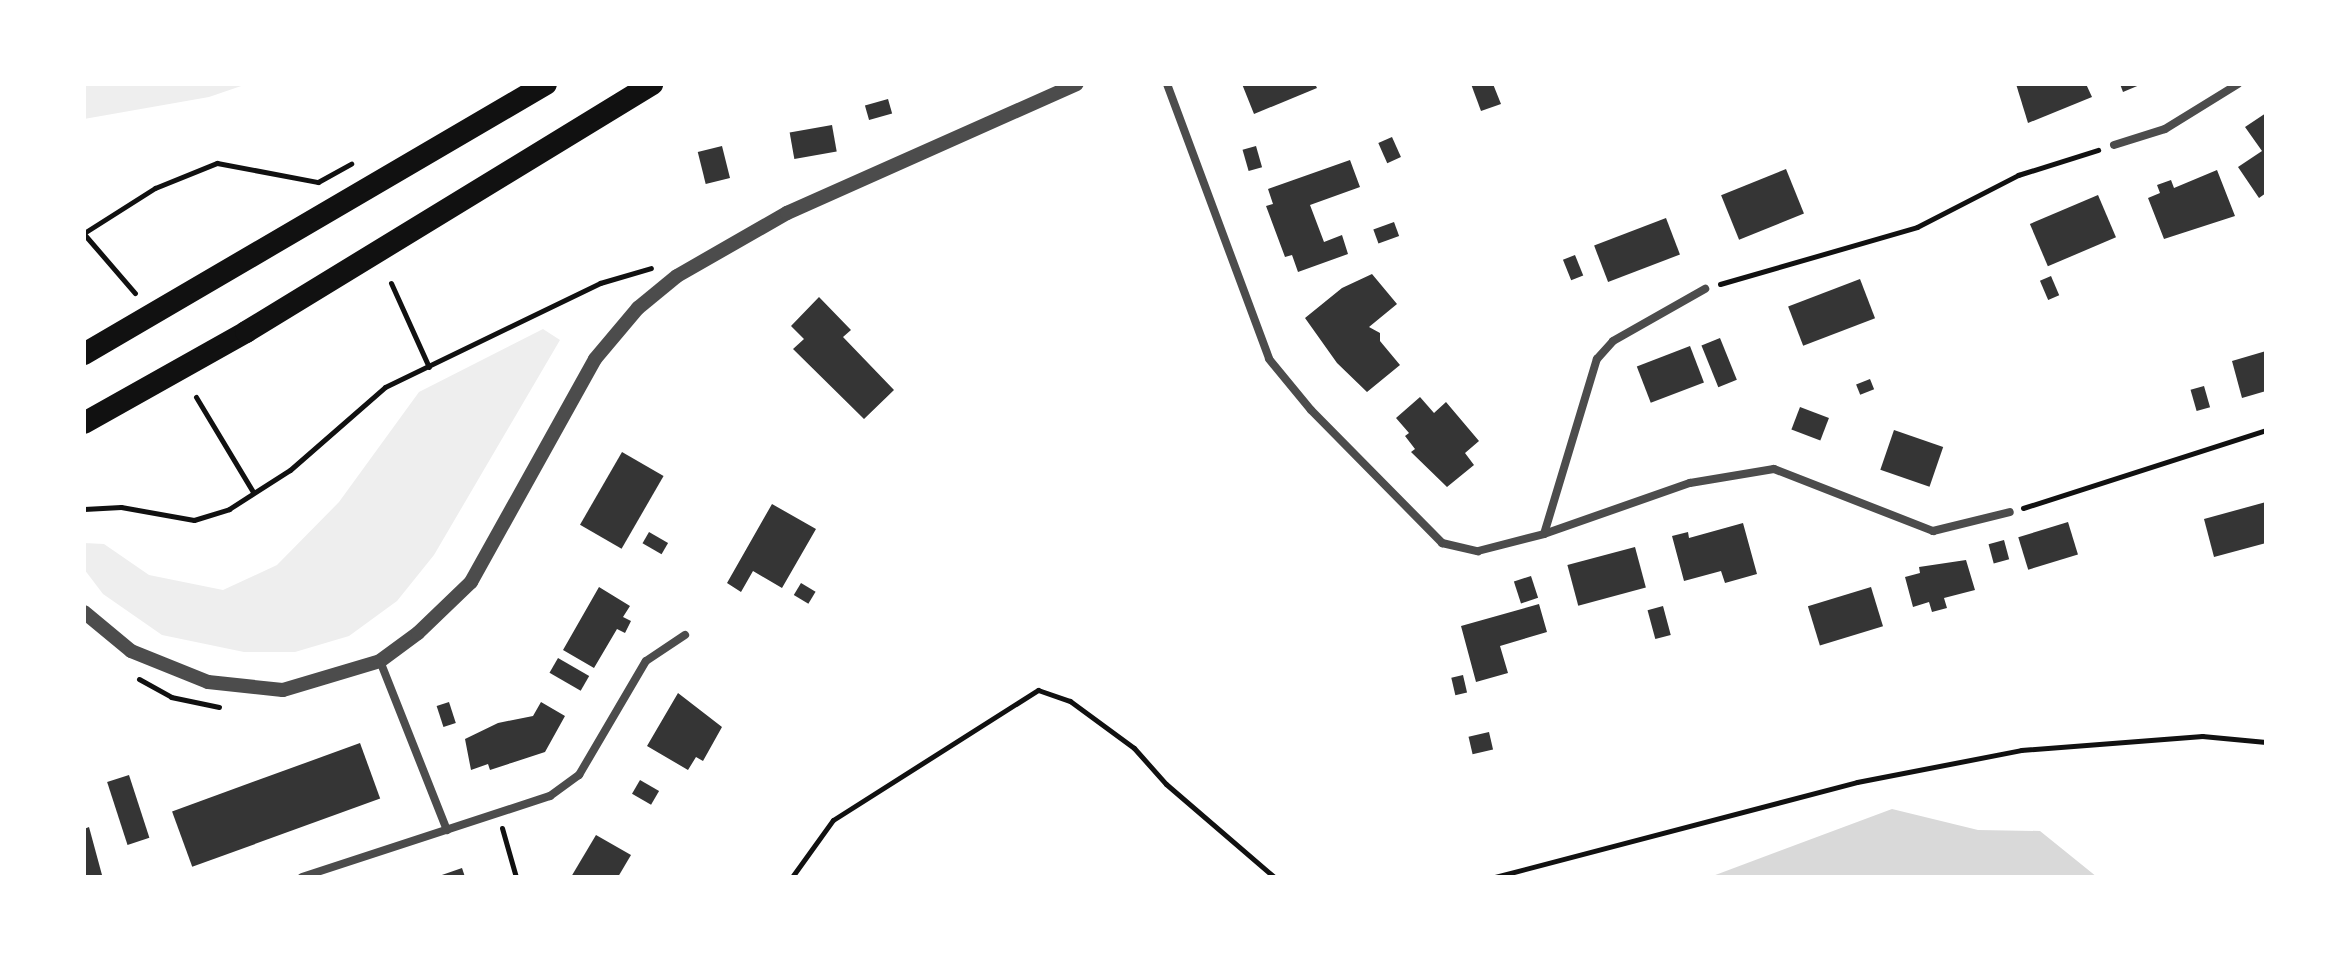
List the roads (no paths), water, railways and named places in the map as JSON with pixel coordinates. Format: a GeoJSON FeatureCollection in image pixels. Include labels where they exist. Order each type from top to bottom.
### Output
{"type":"FeatureCollection","features":[{"type":"Feature","properties":{"kind":"highway"},"geometry":{"type":"LineString","coordinates":[[84,354],[546,84]]}},
{"type":"Feature","properties":{"kind":"highway"},"geometry":{"type":"LineString","coordinates":[[84,423],[246,332],[652,84]]}},
{"type":"Feature","properties":{"kind":"street"},"geometry":{"type":"LineString","coordinates":[[84,612],[131,651],[208,682],[283,690],[380,661],[418,633],[471,582],[595,359],[638,308],[677,276],[787,213],[1077,84]]}},
{"type":"Feature","properties":{"kind":"street"},"geometry":{"type":"LineString","coordinates":[[1167,84],[1269,359],[1311,410],[1442,543],[1478,551],[1544,534],[1690,483],[1774,469],[1933,531],[2010,512]]}},
{"type":"Feature","properties":{"kind":"street"},"geometry":{"type":"LineString","coordinates":[[2114,145],[2165,129],[2238,84]]}},
{"type":"Feature","properties":{"kind":"street"},"geometry":{"type":"LineString","coordinates":[[1544,534],[1597,359],[1613,341],[1705,289]]}},
{"type":"Feature","properties":{"kind":"street"},"geometry":{"type":"LineString","coordinates":[[302,877],[550,796],[579,775],[646,661],[685,635]]}},
{"type":"Feature","properties":{"kind":"street"},"geometry":{"type":"LineString","coordinates":[[380,661],[447,830]]}}]}
